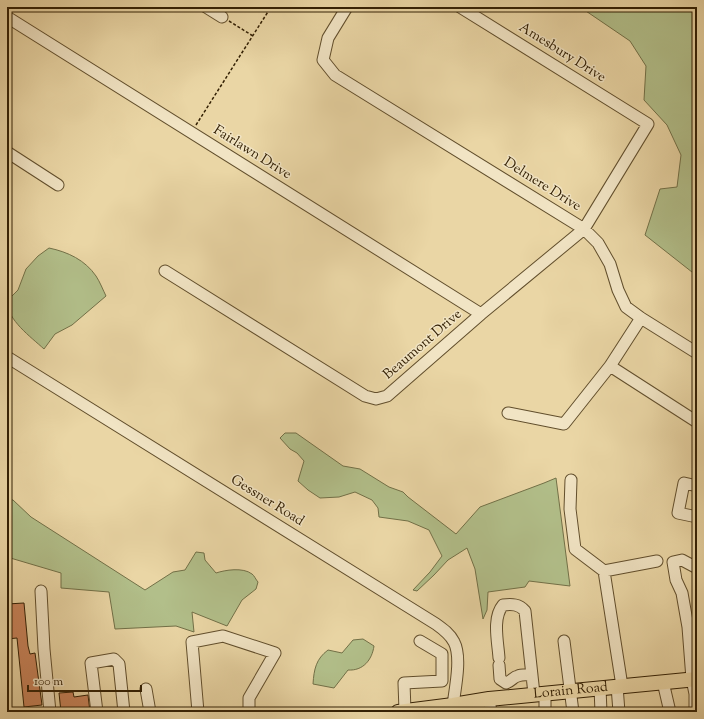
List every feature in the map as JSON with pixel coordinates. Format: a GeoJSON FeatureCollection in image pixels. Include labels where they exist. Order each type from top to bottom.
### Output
{"type":"FeatureCollection","features":[{"type":"Feature","properties":{"kind":"main road","name":"Lorain Road"},"geometry":{"type":"LineString","coordinates":[[401,712],[490,705],[539,693],[694,679]]}},
{"type":"Feature","properties":{"kind":"street"},"geometry":{"type":"LineString","coordinates":[[206,7],[222,17]]}},
{"type":"Feature","properties":{"kind":"street","name":"Delmere Drive"},"geometry":{"type":"LineString","coordinates":[[347,7],[328,38],[322,60],[335,75],[584,228],[598,243],[610,264],[618,290],[626,307],[697,353]]}},
{"type":"Feature","properties":{"kind":"street","name":"Amesbury Drive"},"geometry":{"type":"LineString","coordinates":[[460,7],[648,124]]}},
{"type":"Feature","properties":{"kind":"street","name":"Fairlawn Drive"},"geometry":{"type":"LineString","coordinates":[[7,18],[480,314]]}},
{"type":"Feature","properties":{"kind":"street","name":"Beaumont Drive"},"geometry":{"type":"LineString","coordinates":[[165,271],[365,396],[376,400],[387,396],[480,314],[584,228],[648,124]]}},
{"type":"Feature","properties":{"kind":"street"},"geometry":{"type":"LineString","coordinates":[[7,152],[58,185]]}},
{"type":"Feature","properties":{"kind":"street"},"geometry":{"type":"LineString","coordinates":[[508,413],[564,424],[610,366],[641,318]]}},
{"type":"Feature","properties":{"kind":"street","name":"Gessner Road"},"geometry":{"type":"LineString","coordinates":[[7,357],[436,624],[450,636],[455,644],[457,666],[451,709]]}},
{"type":"Feature","properties":{"kind":"street"},"geometry":{"type":"LineString","coordinates":[[610,366],[697,422]]}},
{"type":"Feature","properties":{"kind":"street"},"geometry":{"type":"LineString","coordinates":[[571,480],[570,509],[575,549],[604,571],[619,686],[619,712]]}},
{"type":"Feature","properties":{"kind":"street"},"geometry":{"type":"LineString","coordinates":[[697,486],[684,483],[678,513],[697,517]]}},
{"type":"Feature","properties":{"kind":"street"},"geometry":{"type":"LineString","coordinates":[[695,712],[696,695],[694,679],[694,653],[682,593],[676,580],[673,562],[682,560],[697,568]]}},
{"type":"Feature","properties":{"kind":"street"},"geometry":{"type":"LineString","coordinates":[[604,571],[657,561]]}},
{"type":"Feature","properties":{"kind":"street"},"geometry":{"type":"LineString","coordinates":[[41,591],[44,649],[50,712]]}},
{"type":"Feature","properties":{"kind":"street"},"geometry":{"type":"LineString","coordinates":[[532,675],[518,675],[512,681],[506,683],[500,679],[497,619],[503,605],[513,604],[521,607],[525,611],[532,675],[545,712]]}},
{"type":"Feature","properties":{"kind":"street"},"geometry":{"type":"LineString","coordinates":[[198,712],[192,642],[223,636],[275,654],[249,698],[249,712]]}},
{"type":"Feature","properties":{"kind":"street"},"geometry":{"type":"LineString","coordinates":[[401,712],[404,683],[442,681],[442,654],[420,641]]}},
{"type":"Feature","properties":{"kind":"street"},"geometry":{"type":"LineString","coordinates":[[564,641],[573,712]]}},
{"type":"Feature","properties":{"kind":"street"},"geometry":{"type":"LineString","coordinates":[[98,712],[91,662],[114,659],[119,664],[124,712]]}},
{"type":"Feature","properties":{"kind":"street"},"geometry":{"type":"LineString","coordinates":[[442,667],[457,666]]}},
{"type":"Feature","properties":{"kind":"street"},"geometry":{"type":"LineString","coordinates":[[663,682],[670,712]]}},
{"type":"Feature","properties":{"kind":"street"},"geometry":{"type":"LineString","coordinates":[[600,688],[601,712]]}},
{"type":"Feature","properties":{"kind":"street"},"geometry":{"type":"LineString","coordinates":[[146,689],[150,712]]}},
{"type":"Feature","properties":{"kind":"path"},"geometry":{"type":"LineString","coordinates":[[195,126],[271,7]]}},
{"type":"Feature","properties":{"kind":"path"},"geometry":{"type":"LineString","coordinates":[[222,17],[252,36]]}},
{"type":"Feature","properties":{"kind":"green space"},"geometry":{"type":"Polygon","coordinates":[[[580,7],[697,7],[697,276],[645,235],[660,189],[677,187],[681,155],[667,125],[644,100],[646,66],[630,41],[580,7]]]}},
{"type":"Feature","properties":{"kind":"green space"},"geometry":{"type":"Polygon","coordinates":[[[49,248],[69,254],[87,265],[96,276],[106,296],[72,325],[55,334],[44,349],[15,321],[8,308],[7,301],[18,290],[26,269],[38,256],[49,248]]]}},
{"type":"Feature","properties":{"kind":"green space"},"geometry":{"type":"Polygon","coordinates":[[[285,433],[296,433],[343,466],[360,469],[389,487],[403,492],[456,534],[480,507],[556,478],[570,586],[529,581],[525,587],[488,592],[487,610],[483,619],[475,569],[467,548],[448,560],[417,591],[413,590],[430,572],[442,556],[429,530],[408,521],[379,517],[378,508],[372,500],[355,492],[339,497],[320,498],[308,490],[298,481],[304,461],[280,438],[285,433]]]}},
{"type":"Feature","properties":{"kind":"green space"},"geometry":{"type":"Polygon","coordinates":[[[7,499],[13,500],[31,517],[145,590],[173,572],[185,570],[196,552],[204,553],[205,560],[216,573],[229,570],[244,570],[254,575],[258,582],[256,589],[242,600],[227,626],[192,612],[194,632],[176,626],[115,629],[109,592],[61,588],[61,573],[7,557],[7,499]]]}},
{"type":"Feature","properties":{"kind":"green space"},"geometry":{"type":"Polygon","coordinates":[[[363,639],[374,646],[371,656],[366,664],[358,669],[348,670],[334,688],[313,684],[316,665],[324,653],[328,650],[342,653],[353,640],[363,639]]]}},
{"type":"Feature","properties":{"kind":"building"},"geometry":{"type":"Polygon","coordinates":[[[24,603],[28,646],[30,654],[35,653],[42,705],[24,707],[17,638],[7,639],[7,604],[24,603]]]}},
{"type":"Feature","properties":{"kind":"building"},"geometry":{"type":"Polygon","coordinates":[[[73,692],[74,697],[88,695],[90,712],[61,712],[59,693],[73,692]]]}}]}
